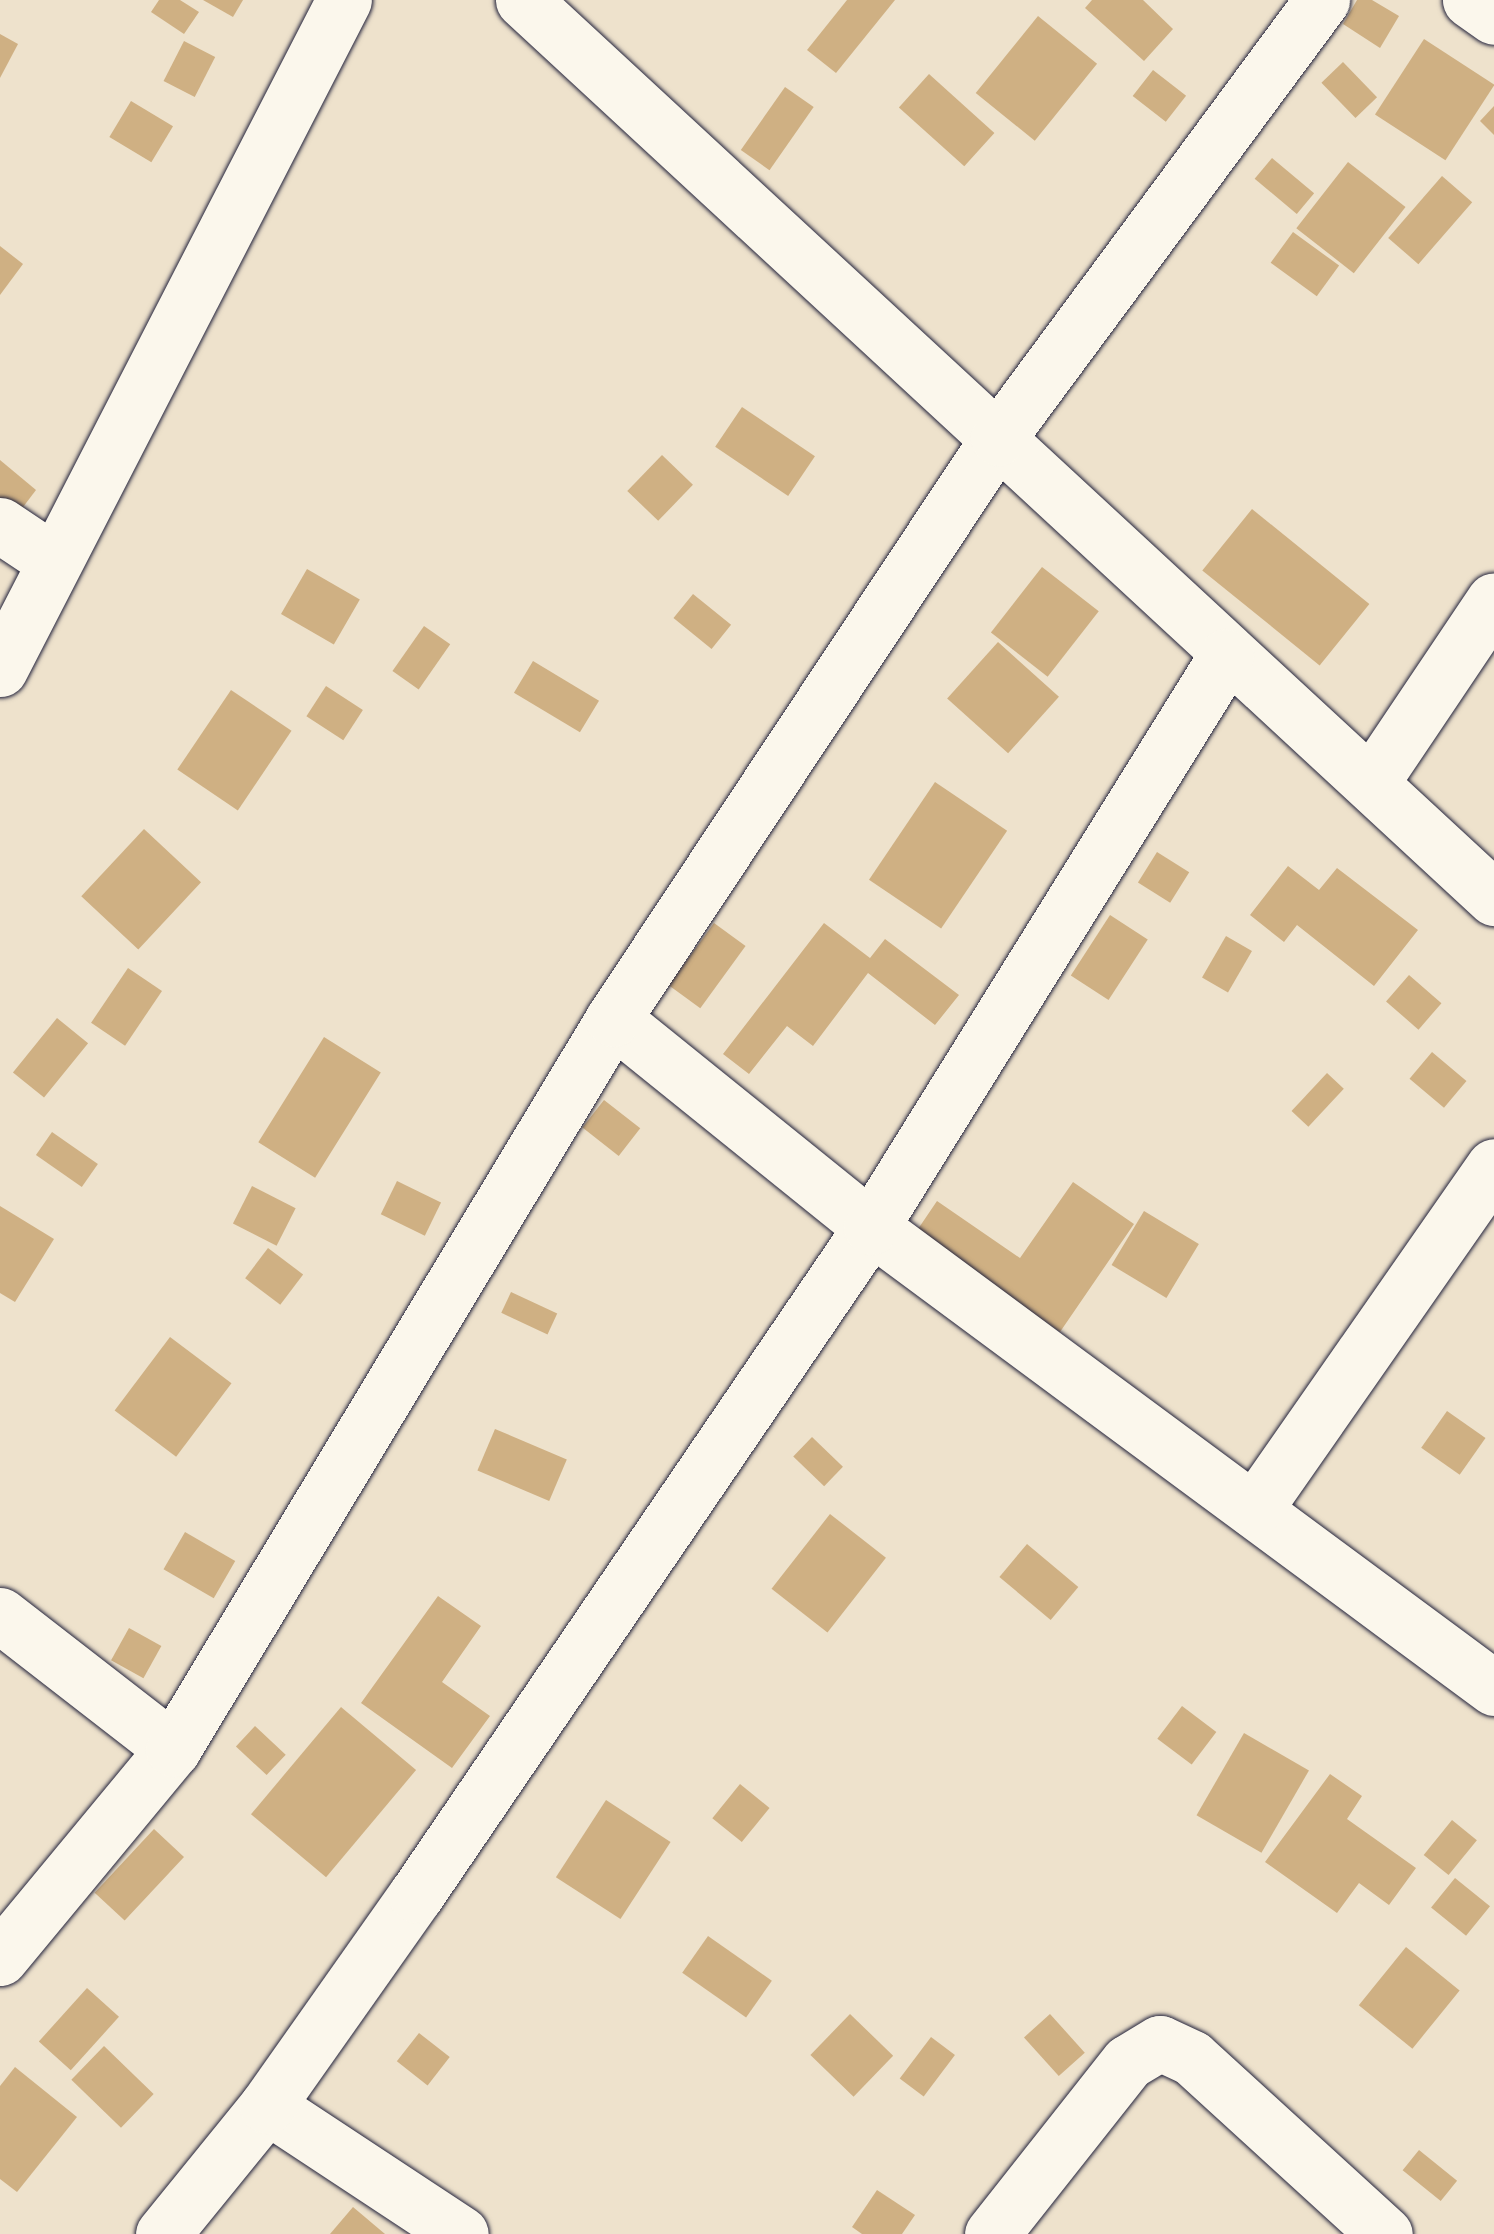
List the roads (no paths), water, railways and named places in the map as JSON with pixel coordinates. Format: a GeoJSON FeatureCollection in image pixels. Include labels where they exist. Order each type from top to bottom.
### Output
{"type":"FeatureCollection","features":[{"type":"Feature","properties":{"kind":"street"},"geometry":{"type":"LineString","coordinates":[[0,670],[52,559],[344,0]]}},
{"type":"Feature","properties":{"kind":"street"},"geometry":{"type":"LineString","coordinates":[[522,0],[998,438],[1226,656],[1494,898]]}},
{"type":"Feature","properties":{"kind":"street"},"geometry":{"type":"LineString","coordinates":[[0,1958],[174,1750],[613,1019],[998,438],[1322,0]]}},
{"type":"Feature","properties":{"kind":"street"},"geometry":{"type":"LineString","coordinates":[[1470,0],[1494,17]]}},
{"type":"Feature","properties":{"kind":"street"},"geometry":{"type":"LineString","coordinates":[[0,526],[52,559]]}},
{"type":"Feature","properties":{"kind":"street"},"geometry":{"type":"LineString","coordinates":[[1371,783],[1494,600]]}},
{"type":"Feature","properties":{"kind":"street"},"geometry":{"type":"LineString","coordinates":[[163,2234],[266,2106],[870,1227],[1226,656]]}},
{"type":"Feature","properties":{"kind":"street"},"geometry":{"type":"LineString","coordinates":[[613,1019],[870,1227],[1494,1688]]}},
{"type":"Feature","properties":{"kind":"street"},"geometry":{"type":"LineString","coordinates":[[1254,1510],[1494,1166]]}},
{"type":"Feature","properties":{"kind":"street"},"geometry":{"type":"LineString","coordinates":[[0,1615],[174,1750]]}},
{"type":"Feature","properties":{"kind":"street"},"geometry":{"type":"LineString","coordinates":[[992,2234],[1128,2062],[1160,2043],[1192,2058],[1386,2234]]}},
{"type":"Feature","properties":{"kind":"street"},"geometry":{"type":"LineString","coordinates":[[266,2106],[461,2234]]}}]}
